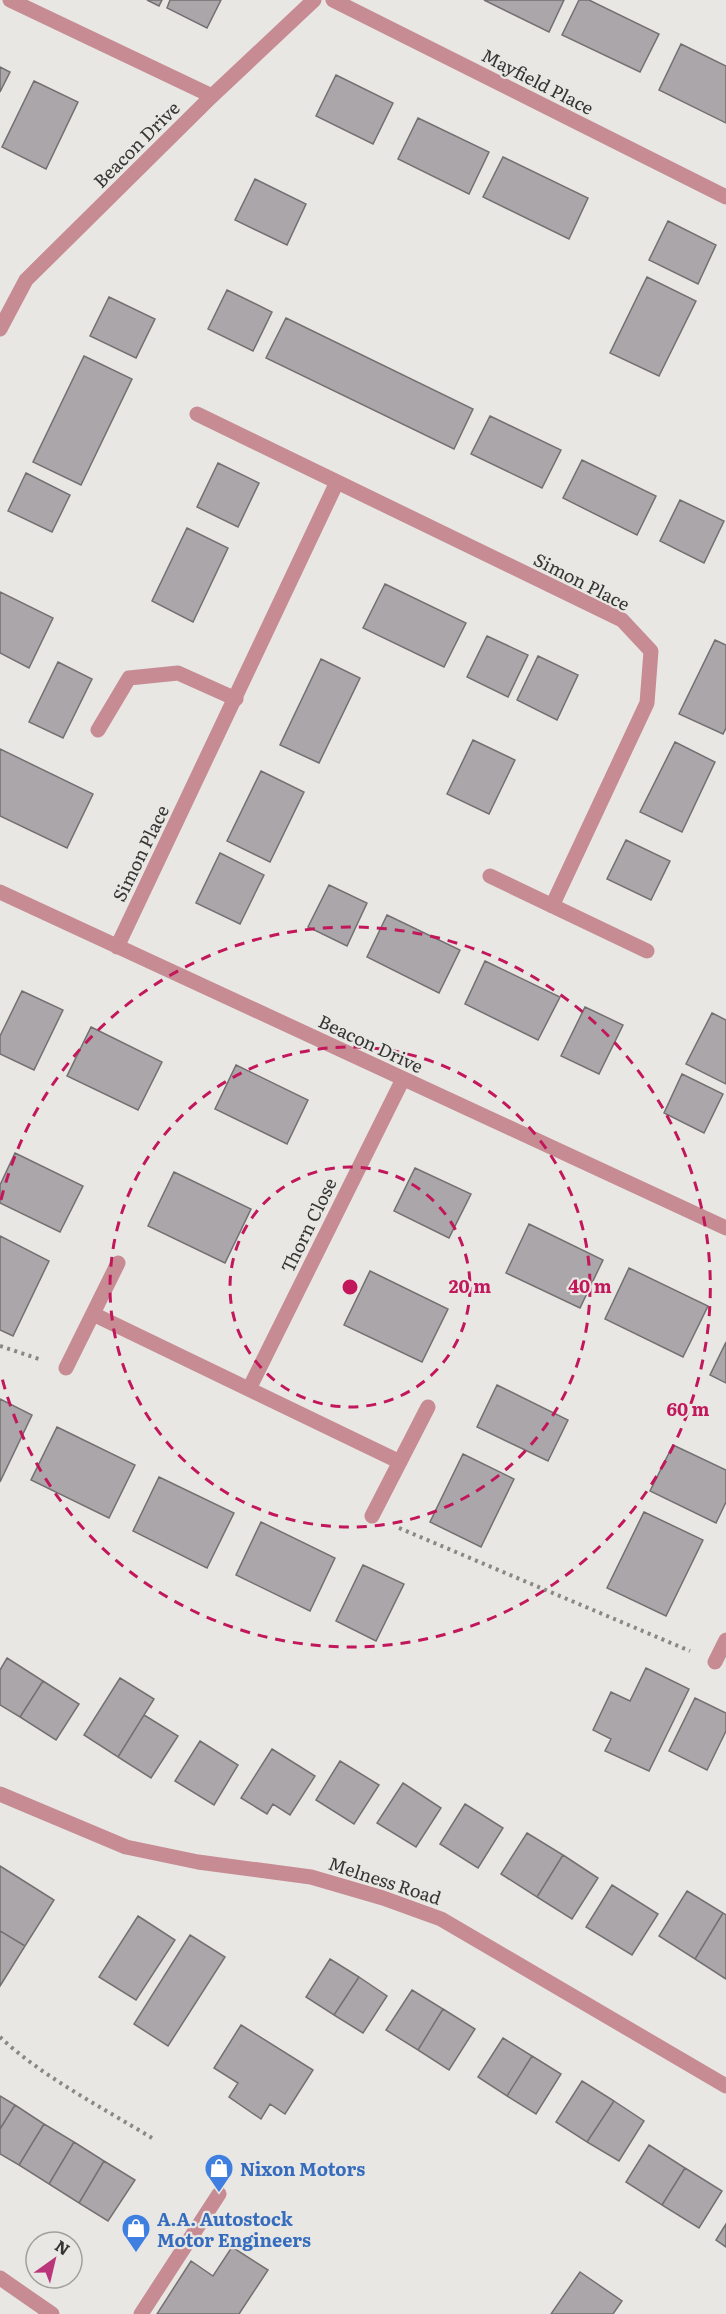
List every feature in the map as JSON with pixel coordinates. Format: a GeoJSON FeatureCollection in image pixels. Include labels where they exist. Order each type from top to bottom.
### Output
{"type":"FeatureCollection","features":[{"type":"Feature","properties":{"kind":"street"},"geometry":{"type":"LineString","coordinates":[[10,0],[212,96]]}},
{"type":"Feature","properties":{"kind":"street","name":"Beacon Drive"},"geometry":{"type":"LineString","coordinates":[[0,329],[26,280],[212,96],[314,0]]}},
{"type":"Feature","properties":{"kind":"street","name":"Mayfield Place"},"geometry":{"type":"LineString","coordinates":[[333,0],[726,197]]}},
{"type":"Feature","properties":{"kind":"street","name":"Simon Place"},"geometry":{"type":"LineString","coordinates":[[197,414],[622,620],[651,651],[646,703],[552,906]]}},
{"type":"Feature","properties":{"kind":"street","name":"Simon Place"},"geometry":{"type":"LineString","coordinates":[[117,947],[337,482]]}},
{"type":"Feature","properties":{"kind":"street"},"geometry":{"type":"LineString","coordinates":[[98,729],[129,678],[178,673],[236,699]]}},
{"type":"Feature","properties":{"kind":"street"},"geometry":{"type":"LineString","coordinates":[[490,876],[647,951]]}},
{"type":"Feature","properties":{"kind":"street","name":"Beacon Drive"},"geometry":{"type":"LineString","coordinates":[[0,892],[726,1228]]}},
{"type":"Feature","properties":{"kind":"street","name":"Thorn Close"},"geometry":{"type":"LineString","coordinates":[[249,1389],[403,1079]]}},
{"type":"Feature","properties":{"kind":"street"},"geometry":{"type":"LineString","coordinates":[[66,1368],[118,1263]]}},
{"type":"Feature","properties":{"kind":"street"},"geometry":{"type":"LineString","coordinates":[[93,1314],[400,1462]]}},
{"type":"Feature","properties":{"kind":"street"},"geometry":{"type":"LineString","coordinates":[[372,1516],[428,1407]]}},
{"type":"Feature","properties":{"kind":"street"},"geometry":{"type":"LineString","coordinates":[[715,1662],[726,1640]]}},
{"type":"Feature","properties":{"kind":"street","name":"Melness Road"},"geometry":{"type":"LineString","coordinates":[[0,1794],[126,1847],[198,1862],[311,1876],[441,1919],[726,2086]]}},
{"type":"Feature","properties":{"kind":"street"},"geometry":{"type":"LineString","coordinates":[[141,2314],[219,2194]]}},
{"type":"Feature","properties":{"kind":"street"},"geometry":{"type":"LineString","coordinates":[[0,2278],[52,2314]]}},
{"type":"Feature","properties":{"kind":"path"},"geometry":{"type":"LineString","coordinates":[[0,1346],[66,1368]]}},
{"type":"Feature","properties":{"kind":"path"},"geometry":{"type":"LineString","coordinates":[[372,1516],[715,1662]]}},
{"type":"Feature","properties":{"kind":"path"},"geometry":{"type":"LineString","coordinates":[[0,2037],[16,2052],[152,2138]]}},
{"type":"Feature","properties":{"kind":"building"},"geometry":{"type":"Polygon","coordinates":[[[147,0],[162,0],[159,6],[147,0]]]}},
{"type":"Feature","properties":{"kind":"building"},"geometry":{"type":"Polygon","coordinates":[[[170,0],[221,0],[207,28],[167,8],[170,0]]]}},
{"type":"Feature","properties":{"kind":"building"},"geometry":{"type":"Polygon","coordinates":[[[484,0],[564,0],[549,32],[484,0]]]}},
{"type":"Feature","properties":{"kind":"building"},"geometry":{"type":"Polygon","coordinates":[[[579,0],[589,0],[659,34],[640,72],[562,35],[579,0]]]}},
{"type":"Feature","properties":{"kind":"building"},"geometry":{"type":"Polygon","coordinates":[[[681,44],[726,66],[726,123],[659,90],[681,44]]]}},
{"type":"Feature","properties":{"kind":"building"},"geometry":{"type":"Polygon","coordinates":[[[0,67],[10,72],[0,92],[0,67]]]}},
{"type":"Feature","properties":{"kind":"building"},"geometry":{"type":"Polygon","coordinates":[[[336,75],[393,103],[373,144],[316,116],[336,75]]]}},
{"type":"Feature","properties":{"kind":"building"},"geometry":{"type":"Polygon","coordinates":[[[34,81],[78,102],[46,169],[2,147],[34,81]]]}},
{"type":"Feature","properties":{"kind":"building"},"geometry":{"type":"Polygon","coordinates":[[[418,118],[489,152],[469,194],[398,159],[418,118]]]}},
{"type":"Feature","properties":{"kind":"building"},"geometry":{"type":"Polygon","coordinates":[[[503,157],[588,198],[569,239],[483,197],[503,157]]]}},
{"type":"Feature","properties":{"kind":"building"},"geometry":{"type":"Polygon","coordinates":[[[255,179],[306,204],[287,245],[235,220],[255,179]]]}},
{"type":"Feature","properties":{"kind":"building"},"geometry":{"type":"Polygon","coordinates":[[[668,221],[716,245],[698,284],[649,260],[668,221]]]}},
{"type":"Feature","properties":{"kind":"building"},"geometry":{"type":"Polygon","coordinates":[[[647,277],[696,301],[659,376],[610,353],[647,277]]]}},
{"type":"Feature","properties":{"kind":"building"},"geometry":{"type":"Polygon","coordinates":[[[227,290],[272,312],[253,351],[208,329],[227,290]]]}},
{"type":"Feature","properties":{"kind":"building"},"geometry":{"type":"Polygon","coordinates":[[[109,297],[155,319],[136,358],[90,336],[109,297]]]}},
{"type":"Feature","properties":{"kind":"building"},"geometry":{"type":"Polygon","coordinates":[[[286,318],[473,409],[454,449],[266,358],[286,318]]]}},
{"type":"Feature","properties":{"kind":"building"},"geometry":{"type":"Polygon","coordinates":[[[84,356],[132,379],[81,485],[33,462],[84,356]]]}},
{"type":"Feature","properties":{"kind":"building"},"geometry":{"type":"Polygon","coordinates":[[[490,416],[561,450],[542,488],[471,454],[490,416]]]}},
{"type":"Feature","properties":{"kind":"building"},"geometry":{"type":"Polygon","coordinates":[[[582,460],[656,496],[637,535],[563,498],[582,460]]]}},
{"type":"Feature","properties":{"kind":"building"},"geometry":{"type":"Polygon","coordinates":[[[218,463],[259,483],[238,527],[197,507],[218,463]]]}},
{"type":"Feature","properties":{"kind":"building"},"geometry":{"type":"Polygon","coordinates":[[[26,473],[70,495],[52,532],[8,511],[26,473]]]}},
{"type":"Feature","properties":{"kind":"building"},"geometry":{"type":"Polygon","coordinates":[[[680,500],[724,521],[704,563],[660,541],[680,500]]]}},
{"type":"Feature","properties":{"kind":"building"},"geometry":{"type":"Polygon","coordinates":[[[187,528],[228,548],[193,622],[152,601],[187,528]]]}},
{"type":"Feature","properties":{"kind":"building"},"geometry":{"type":"Polygon","coordinates":[[[385,584],[466,623],[444,667],[363,628],[385,584]]]}},
{"type":"Feature","properties":{"kind":"building"},"geometry":{"type":"Polygon","coordinates":[[[0,592],[53,618],[29,668],[0,653],[0,592]]]}},
{"type":"Feature","properties":{"kind":"building"},"geometry":{"type":"Polygon","coordinates":[[[487,636],[528,655],[508,697],[467,677],[487,636]]]}},
{"type":"Feature","properties":{"kind":"building"},"geometry":{"type":"Polygon","coordinates":[[[715,640],[726,645],[726,728],[723,734],[679,714],[715,640]]]}},
{"type":"Feature","properties":{"kind":"building"},"geometry":{"type":"Polygon","coordinates":[[[538,656],[578,675],[557,720],[517,700],[538,656]]]}},
{"type":"Feature","properties":{"kind":"building"},"geometry":{"type":"Polygon","coordinates":[[[321,659],[360,678],[319,763],[280,745],[321,659]]]}},
{"type":"Feature","properties":{"kind":"building"},"geometry":{"type":"Polygon","coordinates":[[[58,662],[92,679],[63,738],[29,722],[58,662]]]}},
{"type":"Feature","properties":{"kind":"building"},"geometry":{"type":"Polygon","coordinates":[[[473,740],[515,760],[489,814],[447,794],[473,740]]]}},
{"type":"Feature","properties":{"kind":"building"},"geometry":{"type":"Polygon","coordinates":[[[675,742],[715,762],[682,832],[640,812],[675,742]]]}},
{"type":"Feature","properties":{"kind":"building"},"geometry":{"type":"Polygon","coordinates":[[[0,749],[93,794],[67,848],[0,816],[0,749]]]}},
{"type":"Feature","properties":{"kind":"building"},"geometry":{"type":"Polygon","coordinates":[[[261,771],[304,792],[270,862],[227,841],[261,771]]]}},
{"type":"Feature","properties":{"kind":"building"},"geometry":{"type":"Polygon","coordinates":[[[626,840],[670,861],[651,900],[607,879],[626,840]]]}},
{"type":"Feature","properties":{"kind":"building"},"geometry":{"type":"Polygon","coordinates":[[[220,853],[264,875],[240,924],[196,903],[220,853]]]}},
{"type":"Feature","properties":{"kind":"building"},"geometry":{"type":"Polygon","coordinates":[[[329,885],[367,903],[347,946],[308,927],[329,885]]]}},
{"type":"Feature","properties":{"kind":"building"},"geometry":{"type":"Polygon","coordinates":[[[387,915],[460,950],[439,993],[367,957],[387,915]]]}},
{"type":"Feature","properties":{"kind":"building"},"geometry":{"type":"Polygon","coordinates":[[[485,961],[560,997],[538,1040],[465,1004],[485,961]]]}},
{"type":"Feature","properties":{"kind":"building"},"geometry":{"type":"Polygon","coordinates":[[[22,991],[63,1010],[34,1070],[0,1054],[0,1036],[22,991]]]}},
{"type":"Feature","properties":{"kind":"building"},"geometry":{"type":"Polygon","coordinates":[[[585,1007],[623,1025],[599,1074],[561,1056],[585,1007]]]}},
{"type":"Feature","properties":{"kind":"building"},"geometry":{"type":"Polygon","coordinates":[[[712,1013],[726,1020],[726,1084],[686,1064],[712,1013]]]}},
{"type":"Feature","properties":{"kind":"building"},"geometry":{"type":"Polygon","coordinates":[[[91,1027],[162,1062],[138,1110],[67,1076],[91,1027]]]}},
{"type":"Feature","properties":{"kind":"building"},"geometry":{"type":"Polygon","coordinates":[[[236,1065],[308,1100],[287,1144],[215,1109],[236,1065]]]}},
{"type":"Feature","properties":{"kind":"building"},"geometry":{"type":"Polygon","coordinates":[[[682,1074],[723,1094],[704,1133],[664,1113],[682,1074]]]}},
{"type":"Feature","properties":{"kind":"building"},"geometry":{"type":"Polygon","coordinates":[[[15,1153],[83,1186],[60,1232],[0,1203],[0,1185],[15,1153]]]}},
{"type":"Feature","properties":{"kind":"building"},"geometry":{"type":"Polygon","coordinates":[[[415,1168],[471,1194],[449,1238],[394,1211],[415,1168]]]}},
{"type":"Feature","properties":{"kind":"building"},"geometry":{"type":"Polygon","coordinates":[[[174,1172],[251,1209],[225,1263],[148,1226],[174,1172]]]}},
{"type":"Feature","properties":{"kind":"building"},"geometry":{"type":"Polygon","coordinates":[[[529,1224],[603,1260],[580,1308],[506,1273],[529,1224]]]}},
{"type":"Feature","properties":{"kind":"building"},"geometry":{"type":"Polygon","coordinates":[[[0,1236],[49,1261],[13,1336],[0,1330],[0,1236]]]}},
{"type":"Feature","properties":{"kind":"building"},"geometry":{"type":"Polygon","coordinates":[[[629,1268],[708,1306],[683,1357],[605,1319],[629,1268]]]}},
{"type":"Feature","properties":{"kind":"building"},"geometry":{"type":"Polygon","coordinates":[[[370,1271],[448,1309],[422,1362],[344,1325],[370,1271]]]}},
{"type":"Feature","properties":{"kind":"building"},"geometry":{"type":"Polygon","coordinates":[[[726,1342],[726,1383],[710,1375],[726,1342]]]}},
{"type":"Feature","properties":{"kind":"building"},"geometry":{"type":"Polygon","coordinates":[[[497,1385],[568,1420],[548,1461],[477,1427],[497,1385]]]}},
{"type":"Feature","properties":{"kind":"building"},"geometry":{"type":"Polygon","coordinates":[[[0,1399],[32,1415],[0,1482],[0,1399]]]}},
{"type":"Feature","properties":{"kind":"building"},"geometry":{"type":"Polygon","coordinates":[[[57,1427],[135,1465],[109,1518],[31,1480],[57,1427]]]}},
{"type":"Feature","properties":{"kind":"building"},"geometry":{"type":"Polygon","coordinates":[[[673,1445],[726,1470],[726,1502],[716,1523],[650,1491],[673,1445]]]}},
{"type":"Feature","properties":{"kind":"building"},"geometry":{"type":"Polygon","coordinates":[[[463,1454],[514,1479],[481,1547],[430,1522],[463,1454]]]}},
{"type":"Feature","properties":{"kind":"building"},"geometry":{"type":"Polygon","coordinates":[[[159,1477],[234,1513],[207,1568],[133,1531],[159,1477]]]}},
{"type":"Feature","properties":{"kind":"building"},"geometry":{"type":"Polygon","coordinates":[[[644,1512],[703,1540],[666,1616],[607,1588],[644,1512]]]}},
{"type":"Feature","properties":{"kind":"building"},"geometry":{"type":"Polygon","coordinates":[[[261,1522],[335,1558],[310,1611],[236,1575],[261,1522]]]}},
{"type":"Feature","properties":{"kind":"building"},"geometry":{"type":"Polygon","coordinates":[[[363,1565],[404,1584],[376,1641],[336,1621],[363,1565]]]}},
{"type":"Feature","properties":{"kind":"building"},"geometry":{"type":"Polygon","coordinates":[[[7,1658],[43,1681],[20,1717],[0,1705],[0,1670],[7,1658]]]}},
{"type":"Feature","properties":{"kind":"building"},"geometry":{"type":"Polygon","coordinates":[[[646,1668],[689,1689],[649,1771],[605,1751],[611,1739],[593,1730],[611,1692],[630,1701],[646,1668]]]}},
{"type":"Feature","properties":{"kind":"building"},"geometry":{"type":"Polygon","coordinates":[[[120,1678],[154,1699],[118,1757],[84,1735],[120,1678]]]}},
{"type":"Feature","properties":{"kind":"building"},"geometry":{"type":"Polygon","coordinates":[[[43,1681],[79,1704],[56,1740],[20,1717],[43,1681]]]}},
{"type":"Feature","properties":{"kind":"building"},"geometry":{"type":"Polygon","coordinates":[[[695,1698],[726,1713],[726,1731],[707,1770],[669,1751],[695,1698]]]}},
{"type":"Feature","properties":{"kind":"building"},"geometry":{"type":"Polygon","coordinates":[[[144,1715],[178,1736],[151,1778],[118,1757],[144,1715]]]}},
{"type":"Feature","properties":{"kind":"building"},"geometry":{"type":"Polygon","coordinates":[[[200,1741],[238,1765],[214,1805],[175,1781],[200,1741]]]}},
{"type":"Feature","properties":{"kind":"building"},"geometry":{"type":"Polygon","coordinates":[[[272,1749],[315,1776],[290,1815],[273,1804],[267,1814],[241,1798],[272,1749]]]}},
{"type":"Feature","properties":{"kind":"building"},"geometry":{"type":"Polygon","coordinates":[[[340,1761],[379,1785],[354,1824],[316,1800],[340,1761]]]}},
{"type":"Feature","properties":{"kind":"building"},"geometry":{"type":"Polygon","coordinates":[[[403,1783],[441,1808],[416,1847],[377,1823],[403,1783]]]}},
{"type":"Feature","properties":{"kind":"building"},"geometry":{"type":"Polygon","coordinates":[[[465,1804],[503,1828],[478,1868],[440,1844],[465,1804]]]}},
{"type":"Feature","properties":{"kind":"building"},"geometry":{"type":"Polygon","coordinates":[[[527,1833],[563,1855],[537,1897],[501,1874],[527,1833]]]}},
{"type":"Feature","properties":{"kind":"building"},"geometry":{"type":"Polygon","coordinates":[[[563,1855],[598,1878],[572,1919],[537,1897],[563,1855]]]}},
{"type":"Feature","properties":{"kind":"building"},"geometry":{"type":"Polygon","coordinates":[[[0,1866],[54,1900],[25,1946],[0,1931],[0,1866]]]}},
{"type":"Feature","properties":{"kind":"building"},"geometry":{"type":"Polygon","coordinates":[[[612,1885],[658,1914],[632,1955],[586,1927],[612,1885]]]}},
{"type":"Feature","properties":{"kind":"building"},"geometry":{"type":"Polygon","coordinates":[[[687,1891],[723,1913],[695,1959],[659,1936],[687,1891]]]}},
{"type":"Feature","properties":{"kind":"building"},"geometry":{"type":"Polygon","coordinates":[[[723,1913],[726,1915],[726,1979],[695,1959],[723,1913]]]}},
{"type":"Feature","properties":{"kind":"building"},"geometry":{"type":"Polygon","coordinates":[[[138,1916],[175,1940],[136,2000],[99,1977],[138,1916]]]}},
{"type":"Feature","properties":{"kind":"building"},"geometry":{"type":"Polygon","coordinates":[[[0,1931],[25,1946],[0,1986],[0,1931]]]}},
{"type":"Feature","properties":{"kind":"building"},"geometry":{"type":"Polygon","coordinates":[[[190,1935],[225,1957],[168,2046],[134,2024],[190,1935]]]}},
{"type":"Feature","properties":{"kind":"building"},"geometry":{"type":"Polygon","coordinates":[[[330,1959],[359,1977],[334,2015],[306,1997],[330,1959]]]}},
{"type":"Feature","properties":{"kind":"building"},"geometry":{"type":"Polygon","coordinates":[[[359,1977],[387,1996],[363,2033],[334,2015],[359,1977]]]}},
{"type":"Feature","properties":{"kind":"building"},"geometry":{"type":"Polygon","coordinates":[[[412,1990],[443,2009],[418,2050],[386,2030],[412,1990]]]}},
{"type":"Feature","properties":{"kind":"building"},"geometry":{"type":"Polygon","coordinates":[[[443,2009],[475,2029],[449,2070],[418,2050],[443,2009]]]}},
{"type":"Feature","properties":{"kind":"building"},"geometry":{"type":"Polygon","coordinates":[[[241,2025],[313,2070],[285,2114],[270,2104],[261,2119],[229,2097],[238,2083],[214,2068],[241,2025]]]}},
{"type":"Feature","properties":{"kind":"building"},"geometry":{"type":"Polygon","coordinates":[[[503,2038],[532,2056],[507,2096],[478,2077],[503,2038]]]}},
{"type":"Feature","properties":{"kind":"building"},"geometry":{"type":"Polygon","coordinates":[[[532,2056],[561,2074],[536,2114],[507,2096],[532,2056]]]}},
{"type":"Feature","properties":{"kind":"building"},"geometry":{"type":"Polygon","coordinates":[[[582,2081],[614,2101],[587,2142],[556,2122],[582,2081]]]}},
{"type":"Feature","properties":{"kind":"building"},"geometry":{"type":"Polygon","coordinates":[[[0,2096],[15,2105],[0,2129],[0,2096]]]}},
{"type":"Feature","properties":{"kind":"building"},"geometry":{"type":"Polygon","coordinates":[[[614,2101],[644,2121],[619,2161],[587,2142],[614,2101]]]}},
{"type":"Feature","properties":{"kind":"building"},"geometry":{"type":"Polygon","coordinates":[[[15,2105],[44,2124],[19,2165],[0,2154],[0,2129],[15,2105]]]}},
{"type":"Feature","properties":{"kind":"building"},"geometry":{"type":"Polygon","coordinates":[[[44,2124],[74,2142],[49,2184],[19,2165],[44,2124]]]}},
{"type":"Feature","properties":{"kind":"building"},"geometry":{"type":"Polygon","coordinates":[[[74,2142],[104,2161],[79,2203],[49,2184],[74,2142]]]}},
{"type":"Feature","properties":{"kind":"building"},"geometry":{"type":"Polygon","coordinates":[[[649,2145],[685,2168],[662,2205],[626,2182],[649,2145]]]}},
{"type":"Feature","properties":{"kind":"building"},"geometry":{"type":"Polygon","coordinates":[[[104,2161],[135,2180],[108,2221],[79,2203],[104,2161]]]}},
{"type":"Feature","properties":{"kind":"building"},"geometry":{"type":"Polygon","coordinates":[[[685,2168],[722,2191],[699,2228],[662,2205],[685,2168]]]}},
{"type":"Feature","properties":{"kind":"building"},"geometry":{"type":"Polygon","coordinates":[[[726,2224],[726,2247],[716,2240],[726,2224]]]}},
{"type":"Feature","properties":{"kind":"building"},"geometry":{"type":"Polygon","coordinates":[[[232,2247],[268,2270],[239,2314],[157,2314],[191,2261],[213,2276],[232,2247]]]}},
{"type":"Feature","properties":{"kind":"building"},"geometry":{"type":"Polygon","coordinates":[[[580,2272],[622,2301],[613,2314],[551,2314],[580,2272]]]}},
{"type":"Feature","properties":{"kind":"place","name":"Nixon Motors"},"geometry":{"type":"Point","coordinates":[219,2194]}},
{"type":"Feature","properties":{"kind":"place","name":"A.A. Autostock Motor Engineers"},"geometry":{"type":"Point","coordinates":[136,2254]}}]}
